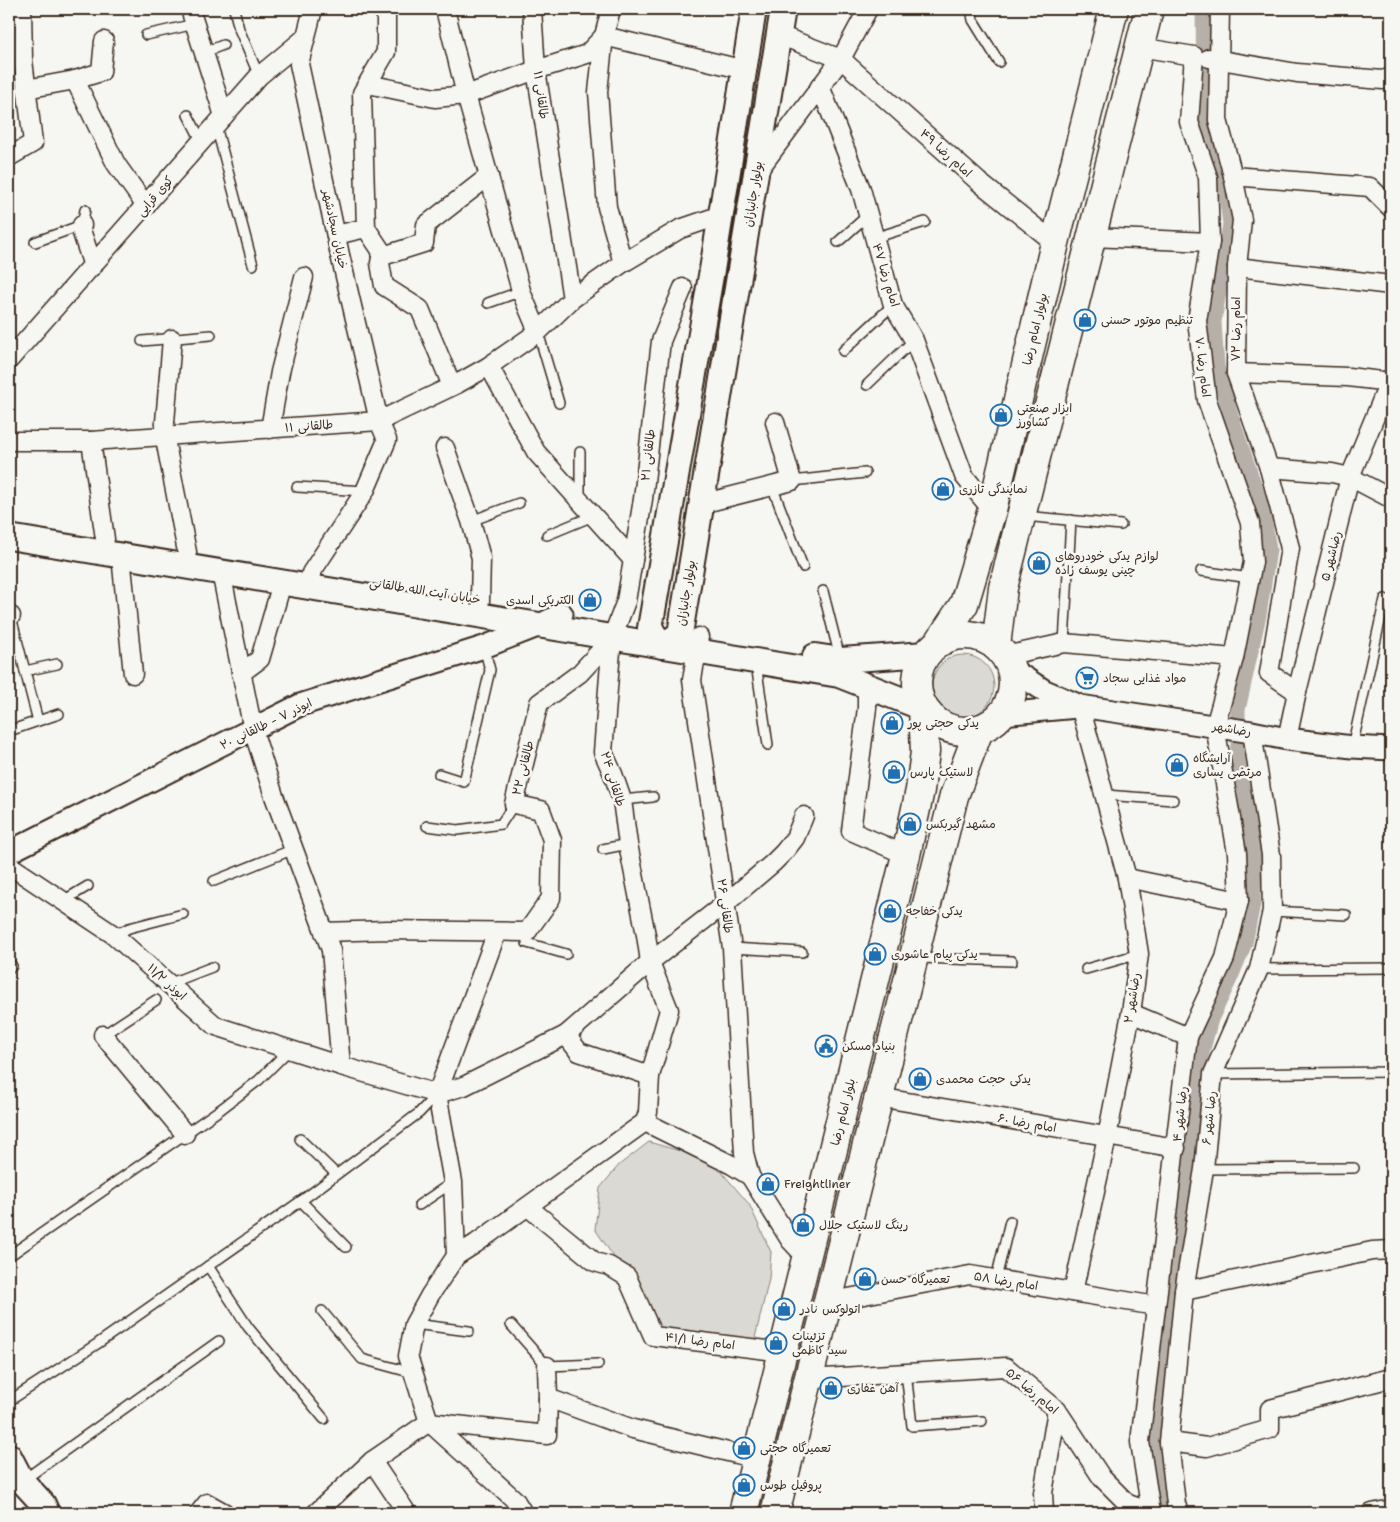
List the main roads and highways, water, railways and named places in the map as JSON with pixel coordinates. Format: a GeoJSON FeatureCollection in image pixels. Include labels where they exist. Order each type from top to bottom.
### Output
{"type":"FeatureCollection","features":[{"type":"Feature","properties":{"kind":"main road"},"geometry":{"type":"LineString","coordinates":[[677,639],[661,556],[721,215],[754,9]]}},
{"type":"Feature","properties":{"kind":"main road","name":"بولوار جانبازان"},"geometry":{"type":"LineString","coordinates":[[677,639],[692,561],[783,9]]}},
{"type":"Feature","properties":{"kind":"main road","name":"بولوار امام رضا"},"geometry":{"type":"LineString","coordinates":[[932,648],[964,604],[992,510],[1055,243],[1114,9]]}},
{"type":"Feature","properties":{"kind":"main road"},"geometry":{"type":"LineString","coordinates":[[932,648],[920,664],[916,681],[918,698],[923,708],[933,720],[947,728],[963,732],[979,730],[992,724],[1002,714],[1010,700],[1013,685],[1004,657],[1003,588],[1149,9]]}},
{"type":"Feature","properties":{"kind":"main road","name":"خیابان آیت الله طالقانی"},"geometry":{"type":"LineString","coordinates":[[9,523],[562,614],[615,631]]}},
{"type":"Feature","properties":{"kind":"main road","name":"خیابان آیت الله طالقانی"},"geometry":{"type":"LineString","coordinates":[[9,538],[540,625],[615,631],[677,639],[840,668]]}},
{"type":"Feature","properties":{"kind":"main road"},"geometry":{"type":"LineString","coordinates":[[661,556],[692,561]]}},
{"type":"Feature","properties":{"kind":"main road"},"geometry":{"type":"LineString","coordinates":[[972,578],[986,586],[1003,588]]}},
{"type":"Feature","properties":{"kind":"main road"},"geometry":{"type":"LineString","coordinates":[[840,668],[932,648],[950,637],[962,635],[986,640],[1004,657]]}},
{"type":"Feature","properties":{"kind":"main road","name":"خیابان آیت الله طالقانی"},"geometry":{"type":"LineString","coordinates":[[677,639],[755,661],[840,668]]}},
{"type":"Feature","properties":{"kind":"main road"},"geometry":{"type":"LineString","coordinates":[[840,668],[867,686],[923,708]]}},
{"type":"Feature","properties":{"kind":"main road","name":"بلوار امام رضا"},"geometry":{"type":"LineString","coordinates":[[742,1513],[906,855],[920,790],[925,752],[923,708]]}},
{"type":"Feature","properties":{"kind":"main road"},"geometry":{"type":"LineString","coordinates":[[775,1513],[954,796],[979,730]]}},
{"type":"Feature","properties":{"kind":"main road"},"geometry":{"type":"LineString","coordinates":[[920,790],[932,785],[945,787],[954,796]]}},
{"type":"Feature","properties":{"kind":"main road"},"geometry":{"type":"LineString","coordinates":[[9,1456],[22,1482],[33,1513]]}},
{"type":"Feature","properties":{"kind":"main road"},"geometry":{"type":"LineString","coordinates":[[22,1482],[43,1504],[47,1513]]}},
{"type":"Feature","properties":{"kind":"waterway"},"geometry":{"type":"LineString","coordinates":[[1166,1513],[1157,1478],[1157,1431],[1167,1291],[1181,1228],[1200,1060],[1211,1019],[1245,943],[1253,904],[1254,856],[1238,759],[1238,710],[1259,615],[1269,550],[1263,511],[1231,416],[1217,367],[1214,322],[1230,224],[1225,186],[1207,124],[1204,99],[1203,9]]}},
{"type":"Feature","properties":{"kind":"place","name":"تنظیم موتور حسنی"},"geometry":{"type":"Point","coordinates":[1085,320]}},
{"type":"Feature","properties":{"kind":"place","name":"ابزار صنعتی کشاورز"},"geometry":{"type":"Point","coordinates":[1001,415]}},
{"type":"Feature","properties":{"kind":"place","name":"نمایندگی تازری"},"geometry":{"type":"Point","coordinates":[943,489]}},
{"type":"Feature","properties":{"kind":"place","name":"لوازم یدکی خودروهای چینی یوسف زاده"},"geometry":{"type":"Point","coordinates":[1039,563]}},
{"type":"Feature","properties":{"kind":"place","name":"الکتریکی اسدی"},"geometry":{"type":"Point","coordinates":[590,600]}},
{"type":"Feature","properties":{"kind":"place","name":"مواد غذایی سجاد"},"geometry":{"type":"Point","coordinates":[1087,678]}},
{"type":"Feature","properties":{"kind":"place","name":"یدکی حجتی پور"},"geometry":{"type":"Point","coordinates":[892,723]}},
{"type":"Feature","properties":{"kind":"place","name":"آرایشگاه مرتضی یساری"},"geometry":{"type":"Point","coordinates":[1177,765]}},
{"type":"Feature","properties":{"kind":"place","name":"لاستیک پارس"},"geometry":{"type":"Point","coordinates":[894,772]}},
{"type":"Feature","properties":{"kind":"place","name":"مشهد گیربکس"},"geometry":{"type":"Point","coordinates":[910,824]}},
{"type":"Feature","properties":{"kind":"place","name":"یدکی خفاجه"},"geometry":{"type":"Point","coordinates":[890,911]}},
{"type":"Feature","properties":{"kind":"place","name":"یدکی پیام عاشوری"},"geometry":{"type":"Point","coordinates":[875,954]}},
{"type":"Feature","properties":{"kind":"place","name":"بنیاد مسکن"},"geometry":{"type":"Point","coordinates":[826,1046]}},
{"type":"Feature","properties":{"kind":"place","name":"یدکی حجت محمدی"},"geometry":{"type":"Point","coordinates":[920,1079]}},
{"type":"Feature","properties":{"kind":"place","name":"Freightliner"},"geometry":{"type":"Point","coordinates":[768,1184]}},
{"type":"Feature","properties":{"kind":"place","name":"رینگ لاستیک جلال"},"geometry":{"type":"Point","coordinates":[803,1225]}},
{"type":"Feature","properties":{"kind":"place","name":"تعمیرگاه حسن"},"geometry":{"type":"Point","coordinates":[865,1279]}},
{"type":"Feature","properties":{"kind":"place","name":"اتولوکس نادر"},"geometry":{"type":"Point","coordinates":[784,1309]}},
{"type":"Feature","properties":{"kind":"place","name":"تزئینات سید کاظمی"},"geometry":{"type":"Point","coordinates":[776,1343]}},
{"type":"Feature","properties":{"kind":"place","name":"آهن غفاری"},"geometry":{"type":"Point","coordinates":[831,1388]}},
{"type":"Feature","properties":{"kind":"place","name":"تعمیرگاه حجتی"},"geometry":{"type":"Point","coordinates":[744,1448]}},
{"type":"Feature","properties":{"kind":"place","name":"پروفیل طوس"},"geometry":{"type":"Point","coordinates":[744,1485]}}]}
